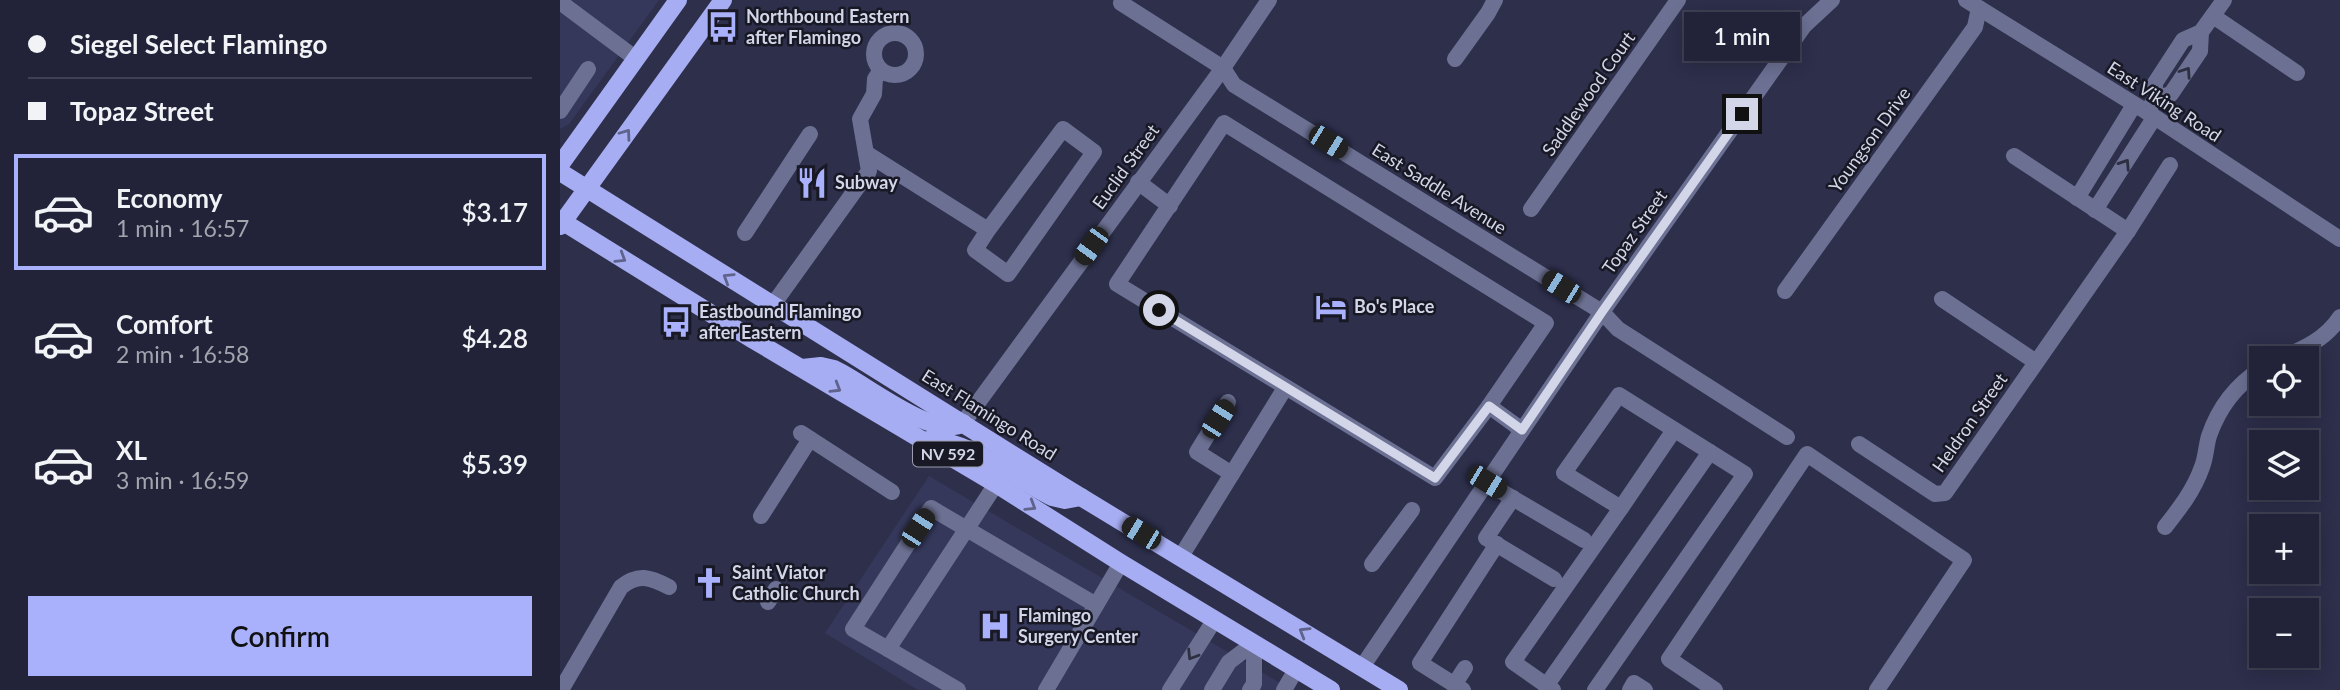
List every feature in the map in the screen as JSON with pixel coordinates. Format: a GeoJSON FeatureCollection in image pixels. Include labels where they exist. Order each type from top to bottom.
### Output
{"type":"FeatureCollection","features":[{"type":"Feature","properties":{"kind":"main road"},"geometry":{"type":"LineString","coordinates":[[560,164],[678,0]]}},
{"type":"Feature","properties":{"kind":"main road"},"geometry":{"type":"LineString","coordinates":[[561,222],[723,0]]}},
{"type":"Feature","properties":{"kind":"main road","name":"East Flamingo Road"},"geometry":{"type":"LineString","coordinates":[[560,172],[1081,497],[1399,690]]}},
{"type":"Feature","properties":{"kind":"main road","name":"NV 592"},"geometry":{"type":"LineString","coordinates":[[561,222],[1297,668],[1319,687]]}},
{"type":"Feature","properties":{"kind":"main road"},"geometry":{"type":"LineString","coordinates":[[802,368],[821,366],[834,369],[928,423],[948,427],[963,424]]}},
{"type":"Feature","properties":{"kind":"main road"},"geometry":{"type":"LineString","coordinates":[[923,440],[945,441],[970,449],[1052,497],[1065,500],[1081,497]]}},
{"type":"Feature","properties":{"kind":"street","name":"Euclid Street"},"geometry":{"type":"LineString","coordinates":[[963,424],[1223,68],[1269,0]]}},
{"type":"Feature","properties":{"kind":"street"},"geometry":{"type":"LineString","coordinates":[[1455,59],[1495,0]]}},
{"type":"Feature","properties":{"kind":"street","name":"Saddlewood Court"},"geometry":{"type":"LineString","coordinates":[[1531,209],[1678,0]]}},
{"type":"Feature","properties":{"kind":"street","name":"Topaz Street"},"geometry":{"type":"LineString","coordinates":[[1362,667],[1602,312],[1804,26],[1832,0]]}},
{"type":"Feature","properties":{"kind":"street"},"geometry":{"type":"LineString","coordinates":[[2077,198],[2147,109],[2171,94],[2200,51],[2201,32],[2224,0]]}},
{"type":"Feature","properties":{"kind":"street"},"geometry":{"type":"LineString","coordinates":[[560,2],[635,58]]}},
{"type":"Feature","properties":{"kind":"street","name":"East Saddle Avenue"},"geometry":{"type":"LineString","coordinates":[[1121,3],[1223,68],[1234,85],[1602,312],[1618,330],[1787,437]]}},
{"type":"Feature","properties":{"kind":"street","name":"East Viking Road"},"geometry":{"type":"LineString","coordinates":[[1972,4],[2147,109],[2340,239]]}},
{"type":"Feature","properties":{"kind":"street","name":"Youngson Drive"},"geometry":{"type":"LineString","coordinates":[[1785,291],[1975,27],[1972,4]]}},
{"type":"Feature","properties":{"kind":"street"},"geometry":{"type":"LineString","coordinates":[[2213,16],[2297,72]]}},
{"type":"Feature","properties":{"kind":"street"},"geometry":{"type":"LineString","coordinates":[[874,35],[903,35],[913,43],[914,63],[906,73],[893,76],[881,71],[874,59],[874,35]]}},
{"type":"Feature","properties":{"kind":"street"},"geometry":{"type":"LineString","coordinates":[[560,111],[588,69]]}},
{"type":"Feature","properties":{"kind":"street"},"geometry":{"type":"LineString","coordinates":[[772,306],[869,171],[860,119],[874,94],[874,79],[881,71]]}},
{"type":"Feature","properties":{"kind":"street"},"geometry":{"type":"LineString","coordinates":[[2095,210],[2147,109]]}},
{"type":"Feature","properties":{"kind":"street"},"geometry":{"type":"LineString","coordinates":[[1224,122],[1546,323],[1435,478],[1117,285],[1170,206],[1224,122]]}},
{"type":"Feature","properties":{"kind":"street"},"geometry":{"type":"LineString","coordinates":[[1063,129],[1094,152],[1008,274],[975,250],[988,230],[1063,129]]}},
{"type":"Feature","properties":{"kind":"street"},"geometry":{"type":"LineString","coordinates":[[745,233],[810,134]]}},
{"type":"Feature","properties":{"kind":"street"},"geometry":{"type":"LineString","coordinates":[[866,153],[988,230]]}},
{"type":"Feature","properties":{"kind":"street"},"geometry":{"type":"LineString","coordinates":[[2014,156],[2128,231]]}},
{"type":"Feature","properties":{"kind":"street","name":"Heldron Street"},"geometry":{"type":"LineString","coordinates":[[1859,444],[1935,494],[1945,493],[2128,231],[2170,165]]}},
{"type":"Feature","properties":{"kind":"street"},"geometry":{"type":"LineString","coordinates":[[1138,182],[1170,206]]}},
{"type":"Feature","properties":{"kind":"street"},"geometry":{"type":"LineString","coordinates":[[1941,299],[2036,362]]}},
{"type":"Feature","properties":{"kind":"street"},"geometry":{"type":"LineString","coordinates":[[2308,346],[2332,329],[2340,317]]}},
{"type":"Feature","properties":{"kind":"street"},"geometry":{"type":"LineString","coordinates":[[2165,527],[2188,498],[2203,466],[2208,438],[2219,410],[2249,377]]}},
{"type":"Feature","properties":{"kind":"street"},"geometry":{"type":"LineString","coordinates":[[1180,558],[1285,388]]}},
{"type":"Feature","properties":{"kind":"street"},"geometry":{"type":"LineString","coordinates":[[1594,690],[1745,474],[1619,395],[1564,473],[1621,508]]}},
{"type":"Feature","properties":{"kind":"street"},"geometry":{"type":"LineString","coordinates":[[1228,402],[1197,452],[1232,474]]}},
{"type":"Feature","properties":{"kind":"street"},"geometry":{"type":"LineString","coordinates":[[1489,406],[1522,430]]}},
{"type":"Feature","properties":{"kind":"street"},"geometry":{"type":"LineString","coordinates":[[1674,429],[1513,662],[1550,688],[1710,452]]}},
{"type":"Feature","properties":{"kind":"street"},"geometry":{"type":"LineString","coordinates":[[761,516],[805,436],[892,492]]}},
{"type":"Feature","properties":{"kind":"street"},"geometry":{"type":"LineString","coordinates":[[1715,690],[1669,659],[1807,454],[1964,560],[1877,690]]}},
{"type":"Feature","properties":{"kind":"street"},"geometry":{"type":"LineString","coordinates":[[1487,482],[1584,540]]}},
{"type":"Feature","properties":{"kind":"street"},"geometry":{"type":"LineString","coordinates":[[888,649],[996,484]]}},
{"type":"Feature","properties":{"kind":"street"},"geometry":{"type":"LineString","coordinates":[[1465,668],[1459,687],[1420,663],[1492,541],[1513,498]]}},
{"type":"Feature","properties":{"kind":"street"},"geometry":{"type":"LineString","coordinates":[[958,690],[853,629],[931,508],[1096,605]]}},
{"type":"Feature","properties":{"kind":"street"},"geometry":{"type":"LineString","coordinates":[[1372,564],[1412,510]]}},
{"type":"Feature","properties":{"kind":"street"},"geometry":{"type":"LineString","coordinates":[[1461,521],[1554,579]]}},
{"type":"Feature","properties":{"kind":"street"},"geometry":{"type":"LineString","coordinates":[[1046,690],[1121,563]]}},
{"type":"Feature","properties":{"kind":"street"},"geometry":{"type":"LineString","coordinates":[[561,690],[621,587],[631,578],[644,578],[669,587]]}},
{"type":"Feature","properties":{"kind":"street"},"geometry":{"type":"LineString","coordinates":[[1170,690],[1214,619]]}},
{"type":"Feature","properties":{"kind":"street"},"geometry":{"type":"LineString","coordinates":[[1212,690],[1230,662],[1254,643]]}},
{"type":"Feature","properties":{"kind":"street"},"geometry":{"type":"LineString","coordinates":[[1250,690],[1254,684],[1254,643]]}},
{"type":"Feature","properties":{"kind":"street"},"geometry":{"type":"LineString","coordinates":[[1284,690],[1297,668]]}},
{"type":"Feature","properties":{"kind":"street"},"geometry":{"type":"LineString","coordinates":[[1630,690],[1634,683],[1645,690]]}},
{"type":"Feature","properties":{"kind":"shaded area"},"geometry":{"type":"Polygon","coordinates":[[[560,0],[659,0],[569,124],[560,129],[560,0]]]}},
{"type":"Feature","properties":{"kind":"shaded area"},"geometry":{"type":"Polygon","coordinates":[[[929,476],[1292,690],[918,690],[825,633],[929,476]]]}},
{"type":"Feature","properties":{"kind":"place","name":"Northbound Eastern after Flamingo"},"geometry":{"type":"Point","coordinates":[723,27]}},
{"type":"Feature","properties":{"kind":"place","name":"Subway"},"geometry":{"type":"Point","coordinates":[812,183]}},
{"type":"Feature","properties":{"kind":"place","name":"Bo's Place"},"geometry":{"type":"Point","coordinates":[1331,307]}},
{"type":"Feature","properties":{"kind":"place","name":"Eastbound Flamingo after Eastern"},"geometry":{"type":"Point","coordinates":[676,322]}},
{"type":"Feature","properties":{"kind":"place","name":"Saint Viator Catholic Church"},"geometry":{"type":"Point","coordinates":[709,583]}},
{"type":"Feature","properties":{"kind":"place","name":"Flamingo Surgery Center"},"geometry":{"type":"Point","coordinates":[995,626]}},
{"type":"Feature","properties":{"kind":"route"},"geometry":{"type":"LineString","coordinates":[[1159,310],[1435,478],[1489,406],[1522,430],[1742,114]]}}]}
